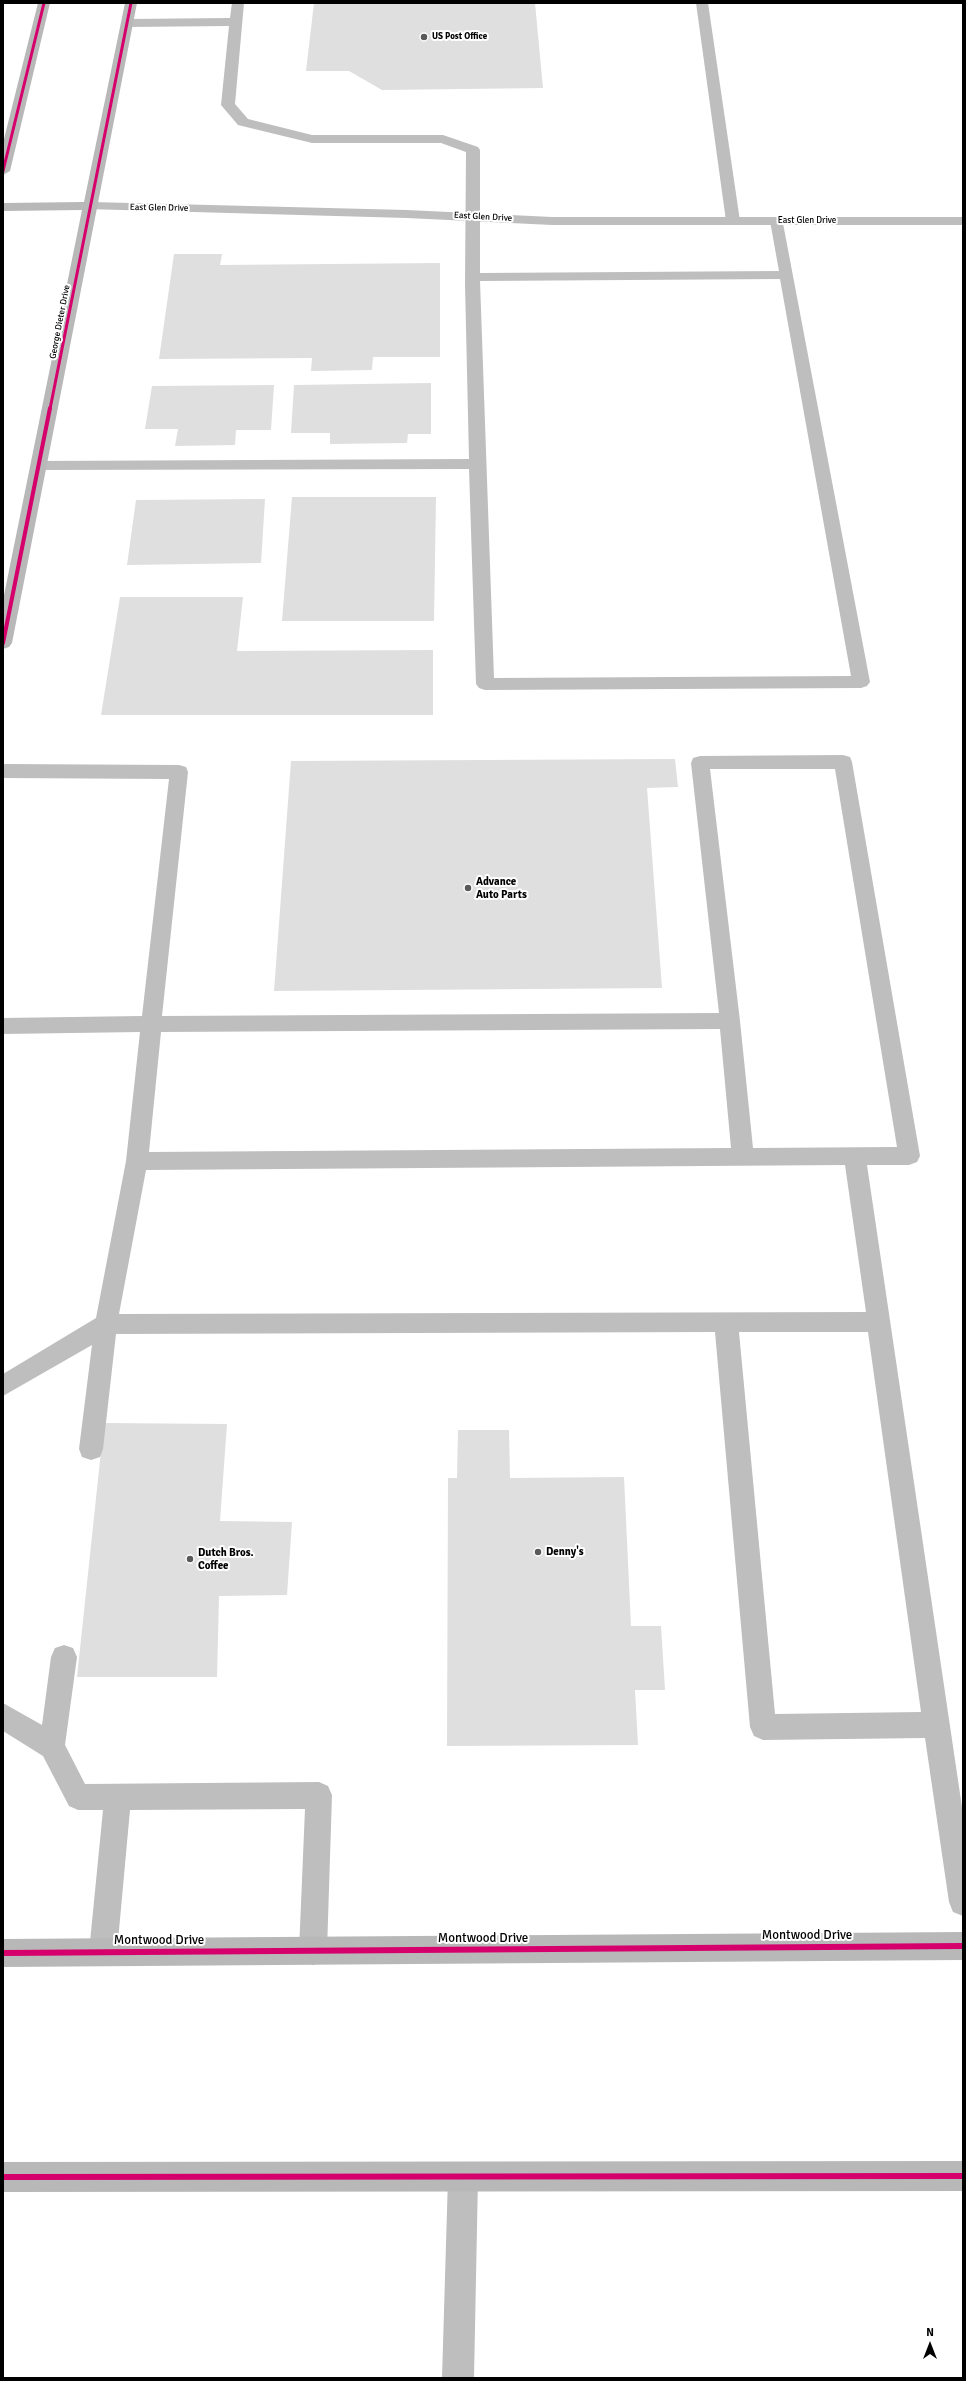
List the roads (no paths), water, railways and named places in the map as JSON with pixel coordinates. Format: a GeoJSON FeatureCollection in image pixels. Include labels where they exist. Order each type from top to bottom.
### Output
{"type":"FeatureCollection","features":[{"type":"Feature","properties":{"kind":"main road"},"geometry":{"type":"LineString","coordinates":[[3,171],[44,3]]}},
{"type":"Feature","properties":{"kind":"main road","name":"George Dieter Drive"},"geometry":{"type":"LineString","coordinates":[[3,643],[92,206],[131,3]]}},
{"type":"Feature","properties":{"kind":"main road","name":"East Glen Drive"},"geometry":{"type":"LineString","coordinates":[[3,207],[92,206]]}},
{"type":"Feature","properties":{"kind":"main road","name":"Montwood Drive"},"geometry":{"type":"LineString","coordinates":[[3,1953],[963,1946]]}},
{"type":"Feature","properties":{"kind":"main road"},"geometry":{"type":"LineString","coordinates":[[3,2177],[963,2176]]}},
{"type":"Feature","properties":{"kind":"street"},"geometry":{"type":"LineString","coordinates":[[238,3],[228,105],[243,122],[312,140],[443,139],[473,150],[472,216],[477,464],[485,684],[861,682],[777,221]]}},
{"type":"Feature","properties":{"kind":"street"},"geometry":{"type":"LineString","coordinates":[[702,3],[733,221]]}},
{"type":"Feature","properties":{"kind":"street"},"geometry":{"type":"LineString","coordinates":[[127,22],[236,22]]}},
{"type":"Feature","properties":{"kind":"street","name":"East Glen Drive"},"geometry":{"type":"LineString","coordinates":[[92,206],[472,216],[552,221],[963,220]]}},
{"type":"Feature","properties":{"kind":"street"},"geometry":{"type":"LineString","coordinates":[[473,277],[787,276]]}},
{"type":"Feature","properties":{"kind":"street"},"geometry":{"type":"LineString","coordinates":[[39,466],[477,464]]}},
{"type":"Feature","properties":{"kind":"street"},"geometry":{"type":"LineString","coordinates":[[137,1161],[743,1158],[909,1156],[843,762],[700,763],[730,1021],[743,1158]]}},
{"type":"Feature","properties":{"kind":"street"},"geometry":{"type":"LineString","coordinates":[[3,771],[179,772],[137,1161],[106,1324],[91,1449]]}},
{"type":"Feature","properties":{"kind":"street"},"geometry":{"type":"LineString","coordinates":[[3,1026],[730,1021]]}},
{"type":"Feature","properties":{"kind":"street"},"geometry":{"type":"LineString","coordinates":[[855,1157],[936,1725],[963,1902]]}},
{"type":"Feature","properties":{"kind":"street"},"geometry":{"type":"LineString","coordinates":[[726,1322],[763,1727],[936,1725]]}},
{"type":"Feature","properties":{"kind":"street"},"geometry":{"type":"LineString","coordinates":[[3,1386],[106,1324],[879,1322]]}},
{"type":"Feature","properties":{"kind":"street"},"geometry":{"type":"LineString","coordinates":[[52,1747],[64,1657]]}},
{"type":"Feature","properties":{"kind":"street"},"geometry":{"type":"LineString","coordinates":[[3,1716],[52,1747],[78,1797],[319,1795],[313,1951]]}},
{"type":"Feature","properties":{"kind":"street"},"geometry":{"type":"LineString","coordinates":[[102,1952],[118,1796]]}},
{"type":"Feature","properties":{"kind":"street"},"geometry":{"type":"LineString","coordinates":[[458,2378],[463,2177]]}},
{"type":"Feature","properties":{"kind":"place","name":"US Post Office"},"geometry":{"type":"Point","coordinates":[424,37]}},
{"type":"Feature","properties":{"kind":"place","name":"Advance Auto Parts"},"geometry":{"type":"Point","coordinates":[468,888]}},
{"type":"Feature","properties":{"kind":"place","name":"Denny's"},"geometry":{"type":"Point","coordinates":[538,1552]}},
{"type":"Feature","properties":{"kind":"place","name":"Dutch Bros. Coffee"},"geometry":{"type":"Point","coordinates":[190,1559]}}]}
